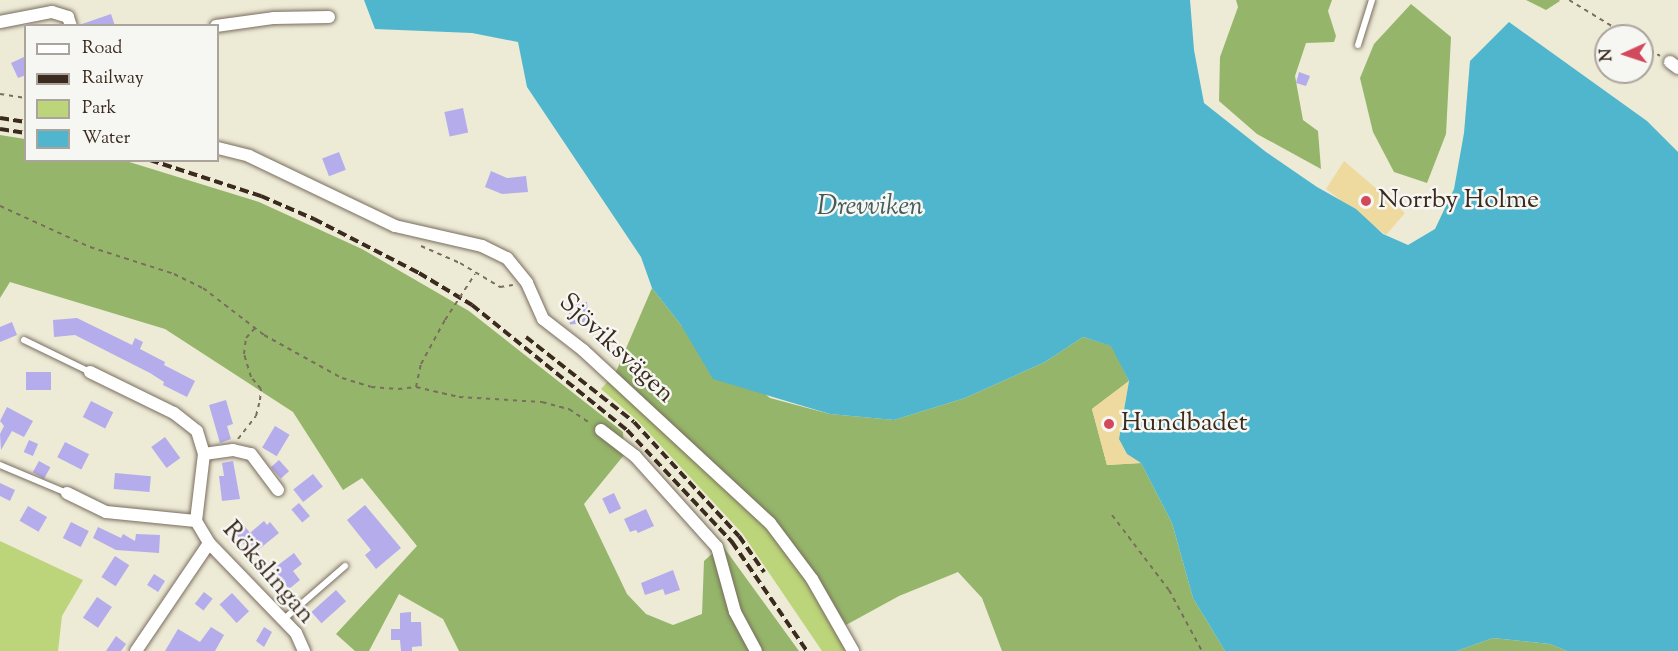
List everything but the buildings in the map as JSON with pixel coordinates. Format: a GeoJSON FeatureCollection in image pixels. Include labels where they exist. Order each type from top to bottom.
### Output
{"type":"FeatureCollection","features":[{"type":"Feature","properties":{"kind":"street"},"geometry":{"type":"LineString","coordinates":[[0,22],[52,12],[68,17],[70,24]]}},
{"type":"Feature","properties":{"kind":"street"},"geometry":{"type":"LineString","coordinates":[[219,26],[274,18],[329,16]]}},
{"type":"Feature","properties":{"kind":"street","name":"Sjöviksvägen"},"geometry":{"type":"LineString","coordinates":[[219,148],[249,156],[395,226],[482,246],[507,258],[527,284],[543,319],[583,350],[770,523],[812,579],[853,651]]}},
{"type":"Feature","properties":{"kind":"street"},"geometry":{"type":"LineString","coordinates":[[90,372],[174,413],[197,431],[204,454],[233,450],[250,454],[278,490]]}},
{"type":"Feature","properties":{"kind":"street"},"geometry":{"type":"LineString","coordinates":[[601,430],[635,456],[717,547],[735,612],[756,651]]}},
{"type":"Feature","properties":{"kind":"street","name":"Rökslingan"},"geometry":{"type":"LineString","coordinates":[[204,454],[196,521],[209,543],[296,633],[304,651]]}},
{"type":"Feature","properties":{"kind":"street"},"geometry":{"type":"LineString","coordinates":[[67,494],[106,512],[196,521]]}},
{"type":"Feature","properties":{"kind":"street"},"geometry":{"type":"LineString","coordinates":[[136,651],[209,543]]}},
{"type":"Feature","properties":{"kind":"lane"},"geometry":{"type":"LineString","coordinates":[[1358,45],[1372,0]]}},
{"type":"Feature","properties":{"kind":"lane"},"geometry":{"type":"LineString","coordinates":[[24,340],[90,372]]}},
{"type":"Feature","properties":{"kind":"lane"},"geometry":{"type":"LineString","coordinates":[[0,465],[67,494]]}},
{"type":"Feature","properties":{"kind":"lane"},"geometry":{"type":"LineString","coordinates":[[284,619],[345,566]]}},
{"type":"Feature","properties":{"kind":"path"},"geometry":{"type":"LineString","coordinates":[[1569,0],[1608,24]]}},
{"type":"Feature","properties":{"kind":"path"},"geometry":{"type":"LineString","coordinates":[[1654,52],[1674,65]]}},
{"type":"Feature","properties":{"kind":"path"},"geometry":{"type":"LineString","coordinates":[[0,94],[24,98]]}},
{"type":"Feature","properties":{"kind":"path"},"geometry":{"type":"LineString","coordinates":[[0,206],[90,247],[174,274],[202,288],[255,328],[342,378],[371,387],[398,389],[417,387],[459,397],[542,402],[569,409],[601,430]]}},
{"type":"Feature","properties":{"kind":"path"},"geometry":{"type":"LineString","coordinates":[[418,243],[500,286],[527,284]]}},
{"type":"Feature","properties":{"kind":"path"},"geometry":{"type":"LineString","coordinates":[[417,387],[421,364],[445,320],[475,274]]}},
{"type":"Feature","properties":{"kind":"path"},"geometry":{"type":"LineString","coordinates":[[233,450],[256,416],[260,400],[261,389],[251,377],[244,354],[246,338],[255,328]]}},
{"type":"Feature","properties":{"kind":"path"},"geometry":{"type":"LineString","coordinates":[[1112,515],[1168,590],[1202,651]]}},
{"type":"Feature","properties":{"kind":"green space"},"geometry":{"type":"Polygon","coordinates":[[[1236,0],[1332,0],[1328,11],[1336,36],[1334,42],[1306,43],[1295,76],[1303,120],[1318,131],[1321,169],[1257,134],[1219,101],[1220,57],[1238,7],[1236,0]]]}},
{"type":"Feature","properties":{"kind":"green space"},"geometry":{"type":"Polygon","coordinates":[[[1526,0],[1559,0],[1560,1],[1546,10],[1526,0]]]}},
{"type":"Feature","properties":{"kind":"green space"},"geometry":{"type":"Polygon","coordinates":[[[1411,4],[1451,37],[1446,134],[1427,183],[1394,172],[1373,132],[1360,78],[1374,44],[1411,4]]]}},
{"type":"Feature","properties":{"kind":"green space"},"geometry":{"type":"Polygon","coordinates":[[[0,135],[24,139],[24,162],[129,162],[259,202],[362,249],[469,311],[623,432],[624,455],[584,504],[627,594],[646,614],[673,625],[702,614],[704,561],[722,545],[799,651],[459,651],[443,619],[399,594],[369,651],[355,651],[336,634],[417,546],[362,478],[343,490],[293,412],[165,329],[10,282],[0,298],[0,135]]]}},
{"type":"Feature","properties":{"kind":"green space"},"geometry":{"type":"Polygon","coordinates":[[[652,288],[681,325],[770,398],[830,414],[894,420],[965,398],[1045,362],[1083,337],[1112,346],[1129,381],[1092,409],[1107,465],[1141,463],[1172,523],[1193,598],[1225,651],[1002,651],[982,598],[958,572],[899,596],[846,625],[816,575],[774,519],[615,374],[652,288]]]}},
{"type":"Feature","properties":{"kind":"green space"},"geometry":{"type":"Polygon","coordinates":[[[610,379],[767,524],[809,581],[847,651],[822,651],[742,533],[637,420],[601,389],[610,379]]]}},
{"type":"Feature","properties":{"kind":"green space"},"geometry":{"type":"Polygon","coordinates":[[[0,541],[83,580],[62,616],[58,651],[0,651],[0,541]]]}},
{"type":"Feature","properties":{"kind":"green space"},"geometry":{"type":"Polygon","coordinates":[[[1493,638],[1550,644],[1567,651],[1457,651],[1493,638]]]}},
{"type":"Feature","properties":{"kind":"sand","name":"Norrby Holme"},"geometry":{"type":"Polygon","coordinates":[[[1344,161],[1405,213],[1386,235],[1326,189],[1344,161]]]}},
{"type":"Feature","properties":{"kind":"sand","name":"Hundbadet"},"geometry":{"type":"Polygon","coordinates":[[[1129,381],[1119,439],[1127,454],[1141,463],[1107,465],[1092,409],[1129,381]]]}},
{"type":"Feature","properties":{"kind":"water","name":"Drevviken"},"geometry":{"type":"Polygon","coordinates":[[[364,0],[1190,0],[1194,50],[1204,103],[1266,152],[1317,187],[1356,209],[1383,234],[1408,245],[1435,229],[1454,189],[1464,133],[1470,61],[1509,22],[1647,121],[1678,152],[1678,651],[1567,651],[1550,644],[1493,638],[1457,651],[1225,651],[1193,598],[1172,523],[1141,463],[1127,454],[1119,439],[1129,381],[1111,346],[1083,337],[1045,362],[965,398],[894,420],[830,414],[713,379],[681,325],[652,288],[641,257],[527,87],[518,42],[472,33],[375,29],[364,0]]]}},
{"type":"Feature","properties":{"kind":"railway"},"geometry":{"type":"LineString","coordinates":[[0,118],[24,122]]}},
{"type":"Feature","properties":{"kind":"railway"},"geometry":{"type":"LineString","coordinates":[[0,129],[24,133]]}},
{"type":"Feature","properties":{"kind":"railway"},"geometry":{"type":"LineString","coordinates":[[156,162],[261,196],[314,219],[419,273],[472,305],[627,430],[732,542],[807,651]]}},
{"type":"Feature","properties":{"kind":"railway"},"geometry":{"type":"LineString","coordinates":[[526,337],[634,422],[739,536],[764,572]]}},
{"type":"Feature","properties":{"kind":"place","name":"Norrby Holme"},"geometry":{"type":"Point","coordinates":[1366,201]}},
{"type":"Feature","properties":{"kind":"place","name":"Hundbadet"},"geometry":{"type":"Point","coordinates":[1109,424]}}]}
